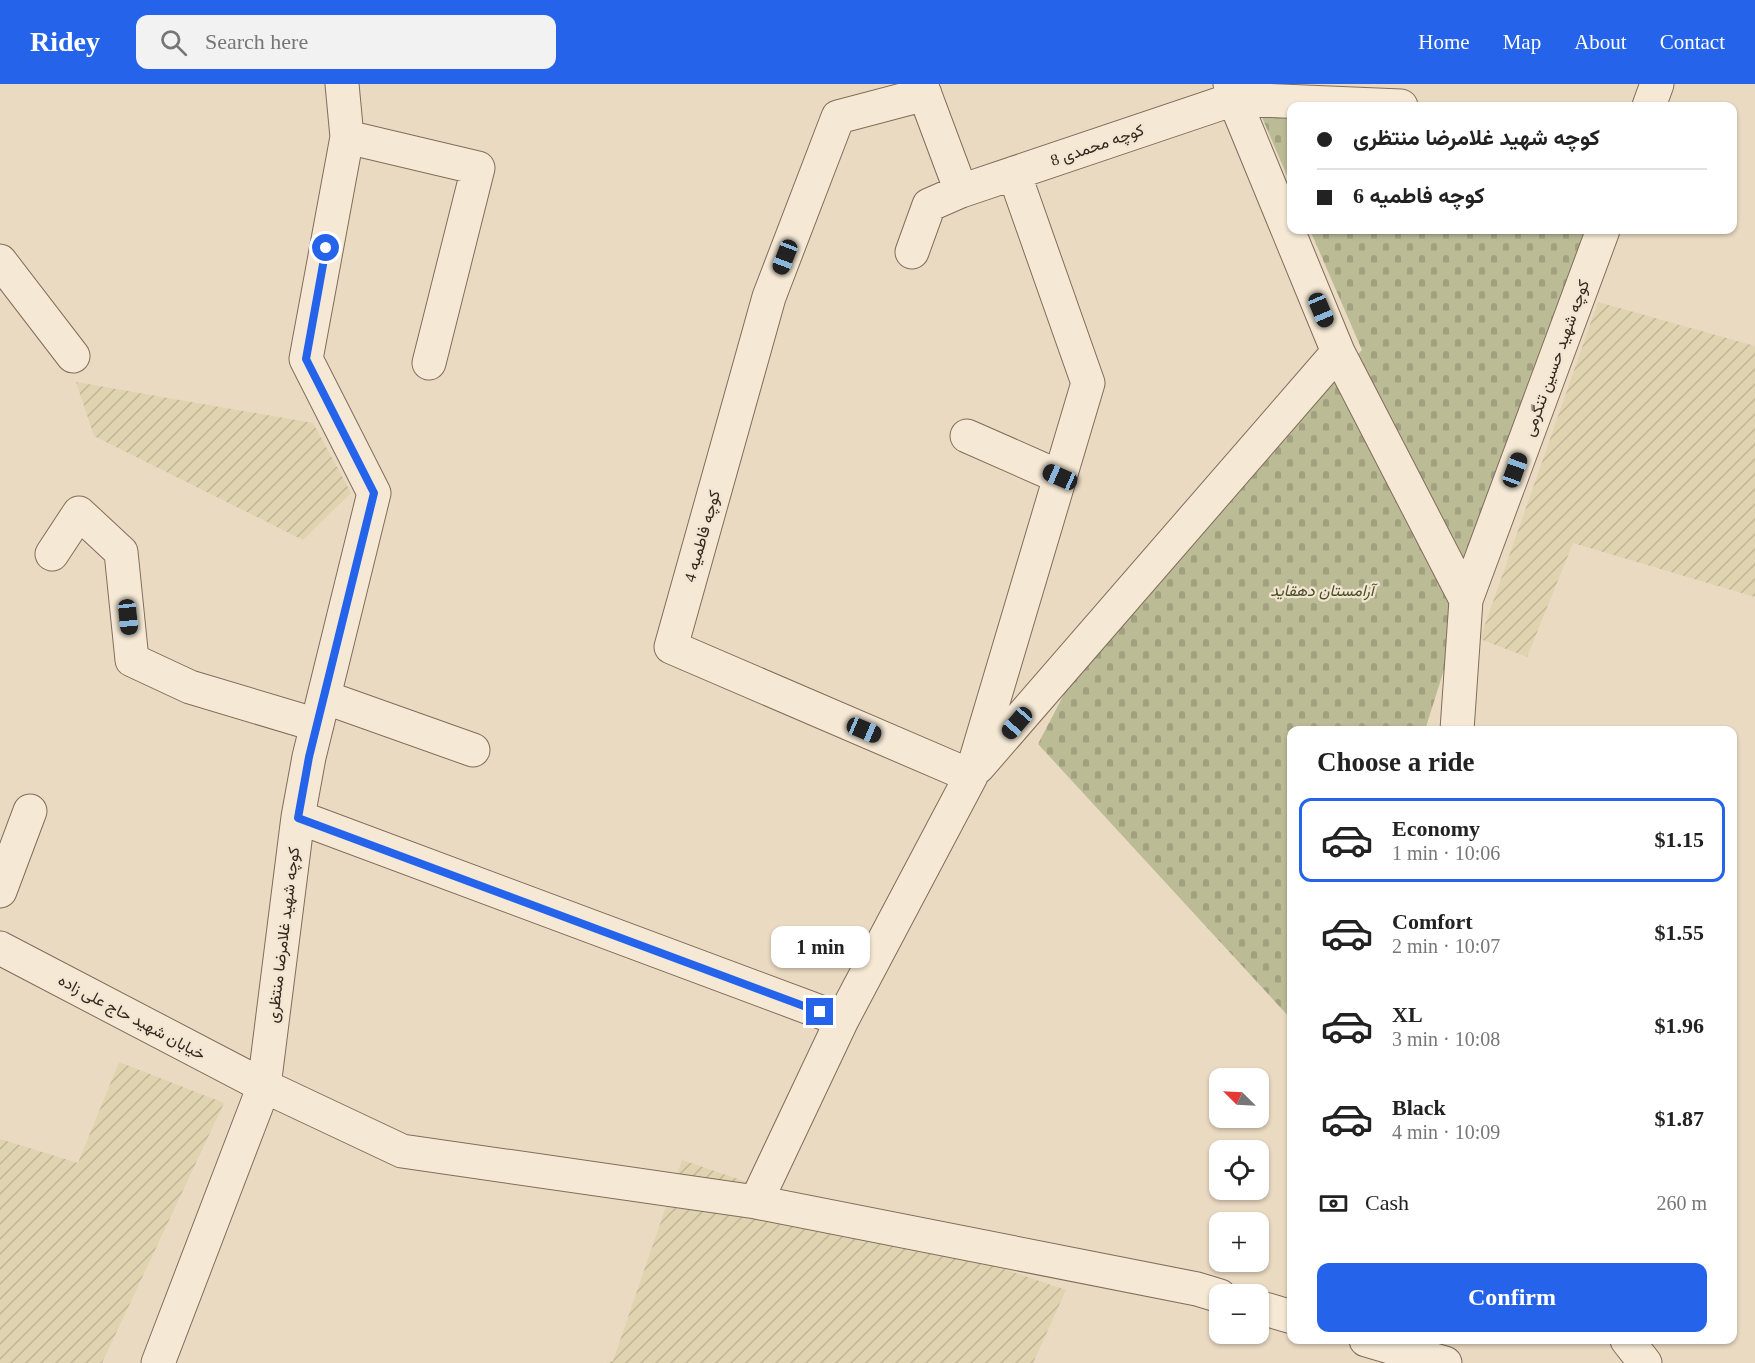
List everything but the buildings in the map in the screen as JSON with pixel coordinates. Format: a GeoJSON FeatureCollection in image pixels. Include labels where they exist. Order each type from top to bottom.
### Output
{"type":"FeatureCollection","features":[{"type":"Feature","properties":{"kind":"street","name":"کوچه شهید غلامرضا منتظری"},"geometry":{"type":"LineString","coordinates":[[158,1363],[264,1086],[298,818],[320,711],[374,493],[306,359],[347,137],[342,84]]}},
{"type":"Feature","properties":{"kind":"street"},"geometry":{"type":"LineString","coordinates":[[1651,102],[1658,84]]}},
{"type":"Feature","properties":{"kind":"street"},"geometry":{"type":"LineString","coordinates":[[923,89],[961,191]]}},
{"type":"Feature","properties":{"kind":"street","name":"کوچه فاطمیه 4"},"geometry":{"type":"LineString","coordinates":[[923,89],[838,117],[769,297],[671,647],[970,776]]}},
{"type":"Feature","properties":{"kind":"street"},"geometry":{"type":"LineString","coordinates":[[1287,227],[1232,92],[1368,95],[1389,102]]}},
{"type":"Feature","properties":{"kind":"street","name":"کوچه محمدی 8"},"geometry":{"type":"LineString","coordinates":[[912,252],[929,205],[961,191],[1232,92]]}},
{"type":"Feature","properties":{"kind":"street"},"geometry":{"type":"LineString","coordinates":[[347,137],[478,168],[429,363]]}},
{"type":"Feature","properties":{"kind":"street"},"geometry":{"type":"LineString","coordinates":[[756,1202],[842,1020],[970,776],[1089,383],[1014,173]]}},
{"type":"Feature","properties":{"kind":"street"},"geometry":{"type":"LineString","coordinates":[[1290,234],[1338,352],[1466,600]]}},
{"type":"Feature","properties":{"kind":"street","name":"کوچه شهید حسین تنگرمی"},"geometry":{"type":"LineString","coordinates":[[1457,726],[1466,600],[1603,234]]}},
{"type":"Feature","properties":{"kind":"street"},"geometry":{"type":"LineString","coordinates":[[0,261],[73,356]]}},
{"type":"Feature","properties":{"kind":"street"},"geometry":{"type":"LineString","coordinates":[[970,776],[1338,352]]}},
{"type":"Feature","properties":{"kind":"street"},"geometry":{"type":"LineString","coordinates":[[967,436],[1060,477]]}},
{"type":"Feature","properties":{"kind":"street"},"geometry":{"type":"LineString","coordinates":[[51,554],[79,513],[121,552],[132,660],[190,687],[320,711],[473,750]]}},
{"type":"Feature","properties":{"kind":"street"},"geometry":{"type":"LineString","coordinates":[[0,891],[30,811]]}},
{"type":"Feature","properties":{"kind":"street"},"geometry":{"type":"LineString","coordinates":[[298,818],[842,1020]]}},
{"type":"Feature","properties":{"kind":"street","name":"خیابان شهید حاج علی زاده"},"geometry":{"type":"LineString","coordinates":[[0,948],[264,1086],[402,1151],[756,1202],[1209,1293]]}},
{"type":"Feature","properties":{"kind":"street"},"geometry":{"type":"LineString","coordinates":[[1269,1310],[1287,1316]]}},
{"type":"Feature","properties":{"kind":"street"},"geometry":{"type":"LineString","coordinates":[[1380,1344],[1445,1363]]}},
{"type":"Feature","properties":{"kind":"street"},"geometry":{"type":"LineString","coordinates":[[1630,1344],[1646,1363]]}},
{"type":"Feature","properties":{"kind":"shaded area"},"geometry":{"type":"Polygon","coordinates":[[[1598,302],[1755,346],[1755,597],[1573,543],[1527,657],[1480,639],[1598,302]]]}},
{"type":"Feature","properties":{"kind":"shaded area"},"geometry":{"type":"Polygon","coordinates":[[[76,382],[313,423],[351,493],[303,540],[94,436],[76,382]]]}},
{"type":"Feature","properties":{"kind":"shaded area"},"geometry":{"type":"Polygon","coordinates":[[[119,1062],[224,1103],[102,1363],[0,1363],[0,1139],[78,1163],[119,1062]]]}},
{"type":"Feature","properties":{"kind":"shaded area"},"geometry":{"type":"Polygon","coordinates":[[[682,1160],[1066,1290],[1033,1363],[606,1363],[613,1361],[682,1160]]]}},
{"type":"Feature","properties":{"kind":"green space"},"geometry":{"type":"Polygon","coordinates":[[[1255,101],[1287,105],[1287,176],[1255,101]]]}},
{"type":"Feature","properties":{"kind":"green space","name":"آرامستان دهقاید"},"geometry":{"type":"Polygon","coordinates":[[[1312,234],[1596,234],[1466,600],[1426,726],[1287,726],[1287,1015],[1038,744],[1074,675],[1167,545],[1362,350],[1312,234]]]}},
{"type":"Feature","properties":{"kind":"route"},"geometry":{"type":"LineString","coordinates":[[326,248],[306,359],[374,493],[309,757],[298,818],[820,1012]]}}]}
